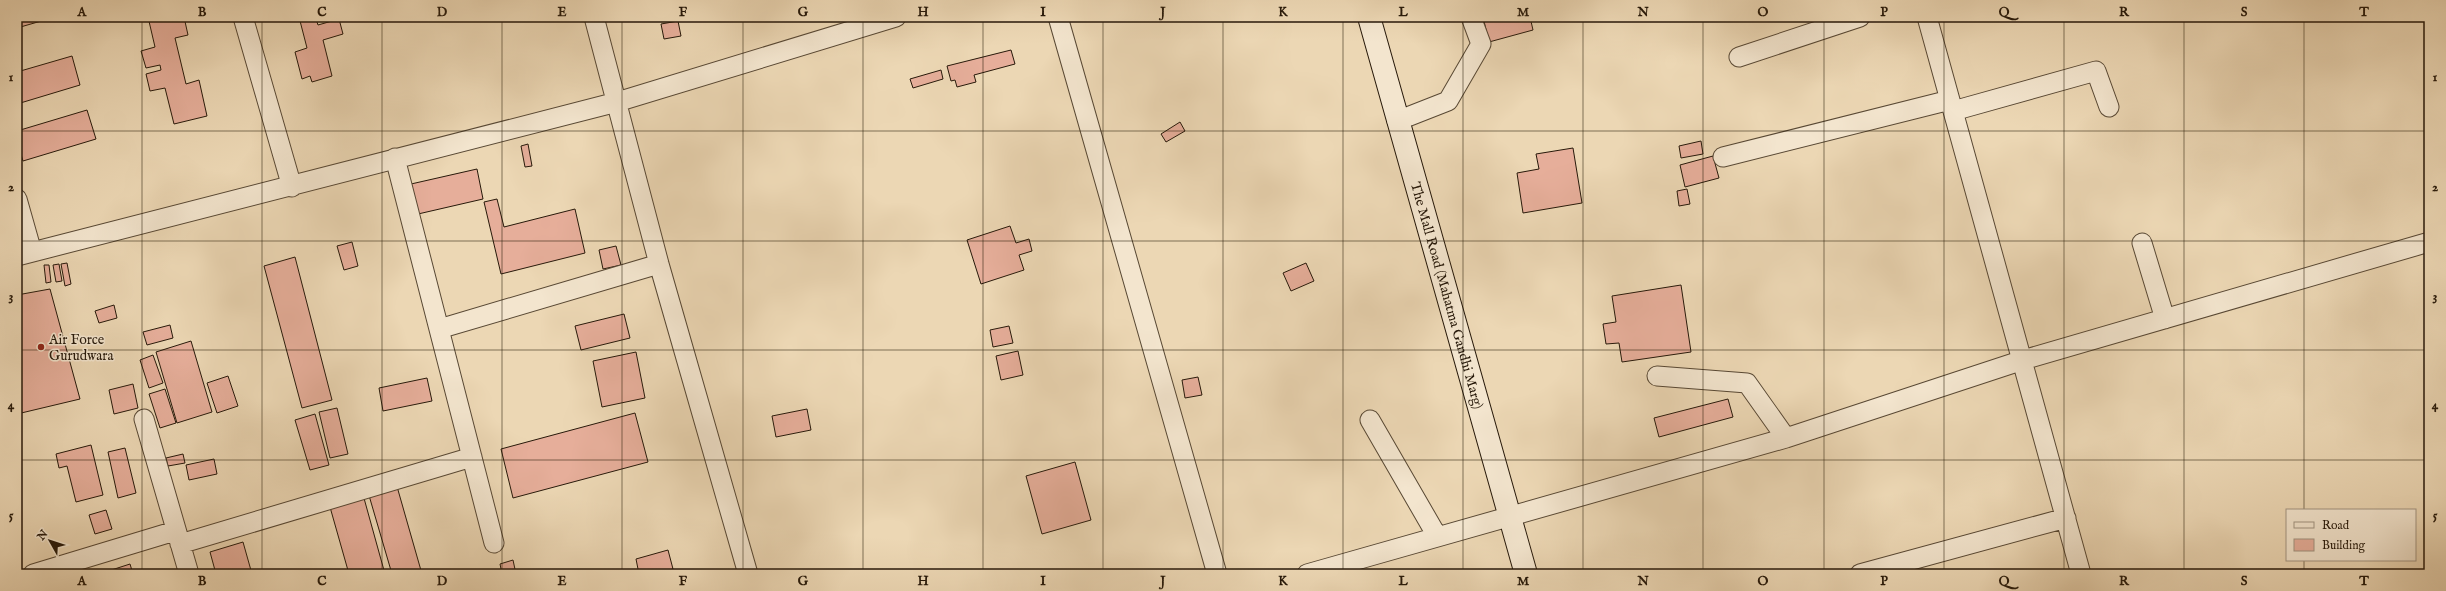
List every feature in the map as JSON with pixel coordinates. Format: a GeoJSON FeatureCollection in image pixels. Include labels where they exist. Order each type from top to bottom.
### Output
{"type":"FeatureCollection","features":[{"type":"Feature","properties":{"kind":"street"},"geometry":{"type":"LineString","coordinates":[[243,17],[292,187]]}},
{"type":"Feature","properties":{"kind":"street"},"geometry":{"type":"LineString","coordinates":[[594,17],[659,264],[748,574]]}},
{"type":"Feature","properties":{"kind":"street"},"geometry":{"type":"LineString","coordinates":[[17,199],[24,254],[292,187],[395,158],[617,102],[896,17]]}},
{"type":"Feature","properties":{"kind":"street"},"geometry":{"type":"LineString","coordinates":[[1058,17],[1217,574]]}},
{"type":"Feature","properties":{"kind":"street","name":"The Mall Road (Mahatma Gandhi Marg)"},"geometry":{"type":"LineString","coordinates":[[1369,17],[1397,121],[1526,574]]}},
{"type":"Feature","properties":{"kind":"street"},"geometry":{"type":"LineString","coordinates":[[1397,121],[1448,101],[1481,44],[1471,17]]}},
{"type":"Feature","properties":{"kind":"street"},"geometry":{"type":"LineString","coordinates":[[1739,57],[1860,17]]}},
{"type":"Feature","properties":{"kind":"street"},"geometry":{"type":"LineString","coordinates":[[1927,17],[2081,574]]}},
{"type":"Feature","properties":{"kind":"street"},"geometry":{"type":"LineString","coordinates":[[1723,157],[2096,71],[2109,107]]}},
{"type":"Feature","properties":{"kind":"street"},"geometry":{"type":"LineString","coordinates":[[395,158],[494,543]]}},
{"type":"Feature","properties":{"kind":"street"},"geometry":{"type":"LineString","coordinates":[[1307,574],[1786,438],[2023,360],[2429,242]]}},
{"type":"Feature","properties":{"kind":"street"},"geometry":{"type":"LineString","coordinates":[[2142,243],[2165,319]]}},
{"type":"Feature","properties":{"kind":"street"},"geometry":{"type":"LineString","coordinates":[[439,329],[659,264]]}},
{"type":"Feature","properties":{"kind":"street"},"geometry":{"type":"LineString","coordinates":[[1657,376],[1747,383],[1786,438]]}},
{"type":"Feature","properties":{"kind":"street"},"geometry":{"type":"LineString","coordinates":[[144,419],[177,537],[189,574]]}},
{"type":"Feature","properties":{"kind":"street"},"geometry":{"type":"LineString","coordinates":[[1370,420],[1437,536]]}},
{"type":"Feature","properties":{"kind":"street"},"geometry":{"type":"LineString","coordinates":[[33,574],[177,537],[472,457]]}},
{"type":"Feature","properties":{"kind":"street"},"geometry":{"type":"LineString","coordinates":[[1860,574],[2066,518]]}},
{"type":"Feature","properties":{"kind":"building"},"geometry":{"type":"Polygon","coordinates":[[[17,17],[55,17],[17,28],[17,17]]]}},
{"type":"Feature","properties":{"kind":"building"},"geometry":{"type":"Polygon","coordinates":[[[148,17],[184,17],[188,35],[175,38],[186,84],[199,80],[207,116],[174,124],[165,88],[150,91],[146,74],[161,70],[160,65],[146,68],[141,51],[155,47],[148,17]]]}},
{"type":"Feature","properties":{"kind":"building"},"geometry":{"type":"Polygon","coordinates":[[[299,17],[324,17],[316,19],[318,25],[339,19],[343,34],[323,40],[332,76],[312,82],[310,76],[302,79],[295,52],[307,48],[299,17]]]}},
{"type":"Feature","properties":{"kind":"building"},"geometry":{"type":"Polygon","coordinates":[[[1483,17],[1530,17],[1533,30],[1489,42],[1483,17]]]}},
{"type":"Feature","properties":{"kind":"building"},"geometry":{"type":"Polygon","coordinates":[[[678,21],[681,36],[664,39],[661,24],[678,21]]]}},
{"type":"Feature","properties":{"kind":"building"},"geometry":{"type":"Polygon","coordinates":[[[1011,50],[1015,64],[974,75],[976,82],[957,87],[955,80],[951,81],[947,66],[1011,50]]]}},
{"type":"Feature","properties":{"kind":"building"},"geometry":{"type":"Polygon","coordinates":[[[72,56],[80,85],[17,104],[17,72],[72,56]]]}},
{"type":"Feature","properties":{"kind":"building"},"geometry":{"type":"Polygon","coordinates":[[[941,70],[943,79],[913,88],[910,79],[941,70]]]}},
{"type":"Feature","properties":{"kind":"building"},"geometry":{"type":"Polygon","coordinates":[[[87,110],[96,139],[23,161],[17,141],[17,131],[87,110]]]}},
{"type":"Feature","properties":{"kind":"building"},"geometry":{"type":"Polygon","coordinates":[[[1180,122],[1185,131],[1166,142],[1161,134],[1180,122]]]}},
{"type":"Feature","properties":{"kind":"building"},"geometry":{"type":"Polygon","coordinates":[[[1701,141],[1703,154],[1681,158],[1679,146],[1701,141]]]}},
{"type":"Feature","properties":{"kind":"building"},"geometry":{"type":"Polygon","coordinates":[[[528,144],[532,166],[525,167],[521,146],[528,144]]]}},
{"type":"Feature","properties":{"kind":"building"},"geometry":{"type":"Polygon","coordinates":[[[1573,148],[1582,203],[1523,213],[1517,173],[1539,169],[1536,154],[1573,148]]]}},
{"type":"Feature","properties":{"kind":"building"},"geometry":{"type":"Polygon","coordinates":[[[1713,156],[1719,178],[1685,187],[1680,165],[1713,156]]]}},
{"type":"Feature","properties":{"kind":"building"},"geometry":{"type":"Polygon","coordinates":[[[477,169],[483,199],[418,214],[411,184],[477,169]]]}},
{"type":"Feature","properties":{"kind":"building"},"geometry":{"type":"Polygon","coordinates":[[[1687,189],[1690,204],[1679,206],[1677,191],[1687,189]]]}},
{"type":"Feature","properties":{"kind":"building"},"geometry":{"type":"Polygon","coordinates":[[[497,199],[504,227],[575,209],[585,253],[501,274],[484,202],[497,199]]]}},
{"type":"Feature","properties":{"kind":"building"},"geometry":{"type":"Polygon","coordinates":[[[1010,226],[1016,243],[1029,239],[1032,251],[1019,255],[1024,270],[981,284],[967,240],[1010,226]]]}},
{"type":"Feature","properties":{"kind":"building"},"geometry":{"type":"Polygon","coordinates":[[[352,242],[358,266],[344,270],[337,246],[352,242]]]}},
{"type":"Feature","properties":{"kind":"building"},"geometry":{"type":"Polygon","coordinates":[[[616,246],[621,265],[603,269],[599,250],[616,246]]]}},
{"type":"Feature","properties":{"kind":"building"},"geometry":{"type":"Polygon","coordinates":[[[295,257],[332,400],[302,408],[264,266],[295,257]]]}},
{"type":"Feature","properties":{"kind":"building"},"geometry":{"type":"Polygon","coordinates":[[[67,263],[71,284],[65,286],[61,264],[67,263]]]}},
{"type":"Feature","properties":{"kind":"building"},"geometry":{"type":"Polygon","coordinates":[[[1306,263],[1314,281],[1291,291],[1283,273],[1306,263]]]}},
{"type":"Feature","properties":{"kind":"building"},"geometry":{"type":"Polygon","coordinates":[[[59,264],[62,281],[56,282],[53,265],[59,264]]]}},
{"type":"Feature","properties":{"kind":"building"},"geometry":{"type":"Polygon","coordinates":[[[44,265],[49,265],[51,282],[46,283],[44,265]]]}},
{"type":"Feature","properties":{"kind":"building"},"geometry":{"type":"Polygon","coordinates":[[[1681,285],[1691,352],[1622,362],[1619,343],[1606,344],[1603,324],[1616,322],[1612,296],[1681,285]]]}},
{"type":"Feature","properties":{"kind":"building","name":"Air Force Gurudwara"},"geometry":{"type":"Polygon","coordinates":[[[50,289],[80,399],[17,414],[17,295],[50,289]]]}},
{"type":"Feature","properties":{"kind":"building"},"geometry":{"type":"Polygon","coordinates":[[[114,305],[117,318],[99,323],[95,311],[114,305]]]}},
{"type":"Feature","properties":{"kind":"building"},"geometry":{"type":"Polygon","coordinates":[[[624,314],[630,338],[581,350],[575,326],[624,314]]]}},
{"type":"Feature","properties":{"kind":"building"},"geometry":{"type":"Polygon","coordinates":[[[170,325],[173,338],[147,345],[143,332],[170,325]]]}},
{"type":"Feature","properties":{"kind":"building"},"geometry":{"type":"Polygon","coordinates":[[[1009,326],[1013,343],[993,347],[990,330],[1009,326]]]}},
{"type":"Feature","properties":{"kind":"building"},"geometry":{"type":"Polygon","coordinates":[[[191,341],[212,412],[177,423],[156,352],[191,341]]]}},
{"type":"Feature","properties":{"kind":"building"},"geometry":{"type":"Polygon","coordinates":[[[1018,351],[1023,375],[1001,380],[996,356],[1018,351]]]}},
{"type":"Feature","properties":{"kind":"building"},"geometry":{"type":"Polygon","coordinates":[[[636,352],[645,398],[602,407],[593,361],[636,352]]]}},
{"type":"Feature","properties":{"kind":"building"},"geometry":{"type":"Polygon","coordinates":[[[153,355],[163,383],[149,388],[140,360],[153,355]]]}},
{"type":"Feature","properties":{"kind":"building"},"geometry":{"type":"Polygon","coordinates":[[[228,376],[238,406],[217,413],[207,383],[228,376]]]}},
{"type":"Feature","properties":{"kind":"building"},"geometry":{"type":"Polygon","coordinates":[[[1198,377],[1202,395],[1185,398],[1182,380],[1198,377]]]}},
{"type":"Feature","properties":{"kind":"building"},"geometry":{"type":"Polygon","coordinates":[[[427,378],[432,401],[383,411],[379,388],[427,378]]]}},
{"type":"Feature","properties":{"kind":"building"},"geometry":{"type":"Polygon","coordinates":[[[133,384],[138,408],[114,414],[109,390],[133,384]]]}},
{"type":"Feature","properties":{"kind":"building"},"geometry":{"type":"Polygon","coordinates":[[[165,389],[176,423],[160,428],[149,394],[165,389]]]}},
{"type":"Feature","properties":{"kind":"building"},"geometry":{"type":"Polygon","coordinates":[[[1728,399],[1733,417],[1659,437],[1654,418],[1728,399]]]}},
{"type":"Feature","properties":{"kind":"building"},"geometry":{"type":"Polygon","coordinates":[[[337,408],[348,454],[330,458],[319,412],[337,408]]]}},
{"type":"Feature","properties":{"kind":"building"},"geometry":{"type":"Polygon","coordinates":[[[807,409],[811,430],[776,437],[772,416],[807,409]]]}},
{"type":"Feature","properties":{"kind":"building"},"geometry":{"type":"Polygon","coordinates":[[[635,413],[648,462],[513,498],[501,449],[635,413]]]}},
{"type":"Feature","properties":{"kind":"building"},"geometry":{"type":"Polygon","coordinates":[[[315,414],[329,465],[310,470],[295,420],[315,414]]]}},
{"type":"Feature","properties":{"kind":"building"},"geometry":{"type":"Polygon","coordinates":[[[91,445],[103,495],[76,502],[67,466],[59,468],[56,454],[91,445]]]}},
{"type":"Feature","properties":{"kind":"building"},"geometry":{"type":"Polygon","coordinates":[[[125,448],[136,493],[118,498],[108,452],[125,448]]]}},
{"type":"Feature","properties":{"kind":"building"},"geometry":{"type":"Polygon","coordinates":[[[183,454],[185,463],[168,466],[166,458],[183,454]]]}},
{"type":"Feature","properties":{"kind":"building"},"geometry":{"type":"Polygon","coordinates":[[[214,459],[217,474],[189,480],[186,465],[214,459]]]}},
{"type":"Feature","properties":{"kind":"building"},"geometry":{"type":"Polygon","coordinates":[[[1075,462],[1091,520],[1042,534],[1026,476],[1075,462]]]}},
{"type":"Feature","properties":{"kind":"building"},"geometry":{"type":"Polygon","coordinates":[[[396,483],[422,574],[392,574],[368,492],[396,483]]]}},
{"type":"Feature","properties":{"kind":"building"},"geometry":{"type":"Polygon","coordinates":[[[362,491],[385,574],[349,574],[328,500],[362,491]]]}},
{"type":"Feature","properties":{"kind":"building"},"geometry":{"type":"Polygon","coordinates":[[[106,510],[112,529],[95,534],[89,515],[106,510]]]}},
{"type":"Feature","properties":{"kind":"building"},"geometry":{"type":"Polygon","coordinates":[[[243,542],[252,574],[216,574],[210,552],[243,542]]]}},
{"type":"Feature","properties":{"kind":"building"},"geometry":{"type":"Polygon","coordinates":[[[668,550],[673,569],[655,574],[639,574],[636,559],[668,550]]]}},
{"type":"Feature","properties":{"kind":"building"},"geometry":{"type":"Polygon","coordinates":[[[513,560],[516,574],[502,574],[500,564],[513,560]]]}},
{"type":"Feature","properties":{"kind":"building"},"geometry":{"type":"Polygon","coordinates":[[[130,564],[133,574],[99,574],[130,564]]]}},
{"type":"Feature","properties":{"kind":"place","name":"Air Force Gurudwara"},"geometry":{"type":"Point","coordinates":[41,347]}}]}
